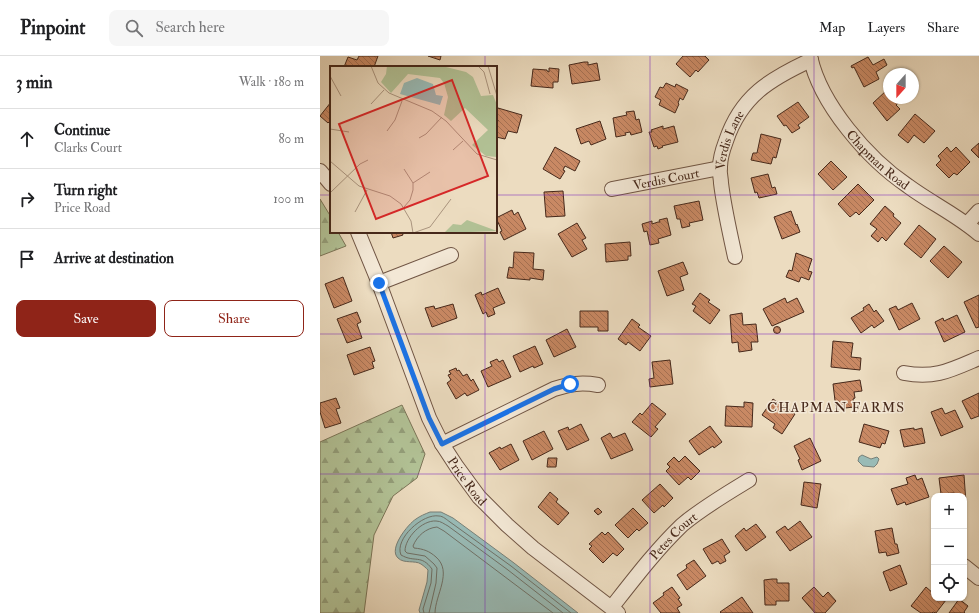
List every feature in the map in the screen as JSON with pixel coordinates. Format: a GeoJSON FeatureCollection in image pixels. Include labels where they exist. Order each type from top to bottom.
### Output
{"type":"FeatureCollection","features":[{"type":"Feature","properties":{"kind":"street","name":"Verdis Lane"},"geometry":{"type":"LineString","coordinates":[[735,257],[722,194],[720,168],[723,151],[730,131],[739,112],[753,96],[782,74],[811,58]]}},
{"type":"Feature","properties":{"kind":"street","name":"Chapman Road"},"geometry":{"type":"LineString","coordinates":[[811,58],[821,85],[836,113],[862,147],[887,170],[908,186],[967,224],[979,234]]}},
{"type":"Feature","properties":{"kind":"street","name":"Verdis Court"},"geometry":{"type":"LineString","coordinates":[[612,189],[720,168]]}},
{"type":"Feature","properties":{"kind":"street"},"geometry":{"type":"LineString","coordinates":[[320,170],[330,183]]}},
{"type":"Feature","properties":{"kind":"street"},"geometry":{"type":"LineString","coordinates":[[967,224],[979,211]]}},
{"type":"Feature","properties":{"kind":"street","name":"Price Road"},"geometry":{"type":"LineString","coordinates":[[358,233],[379,283],[429,418],[442,444],[479,497],[507,525],[533,548],[615,610]]}},
{"type":"Feature","properties":{"kind":"street"},"geometry":{"type":"LineString","coordinates":[[379,283],[451,255]]}},
{"type":"Feature","properties":{"kind":"street"},"geometry":{"type":"LineString","coordinates":[[904,373],[918,376],[936,375],[979,358]]}},
{"type":"Feature","properties":{"kind":"street"},"geometry":{"type":"LineString","coordinates":[[442,444],[554,389],[570,384],[583,383],[598,385]]}},
{"type":"Feature","properties":{"kind":"street","name":"Petes Court"},"geometry":{"type":"LineString","coordinates":[[615,610],[661,547],[684,524],[704,508],[749,480]]}},
{"type":"Feature","properties":{"kind":"street"},"geometry":{"type":"LineString","coordinates":[[967,568],[979,578]]}},
{"type":"Feature","properties":{"kind":"green space"},"geometry":{"type":"Polygon","coordinates":[[[320,199],[330,215],[330,233],[339,233],[346,246],[320,256],[320,199]]]}},
{"type":"Feature","properties":{"kind":"green space"},"geometry":{"type":"Polygon","coordinates":[[[402,405],[425,454],[417,478],[393,496],[374,535],[364,613],[320,613],[320,442],[402,405]]]}},
{"type":"Feature","properties":{"kind":"water"},"geometry":{"type":"Polygon","coordinates":[[[862,455],[871,459],[877,457],[879,459],[877,464],[874,467],[863,466],[858,461],[859,457],[862,455]]]}},
{"type":"Feature","properties":{"kind":"water"},"geometry":{"type":"Polygon","coordinates":[[[430,512],[441,512],[453,518],[578,613],[420,613],[419,610],[427,582],[428,570],[419,563],[400,560],[395,549],[400,537],[408,526],[418,518],[430,512]]]}},
{"type":"Feature","properties":{"kind":"building"},"geometry":{"type":"Polygon","coordinates":[[[359,56],[378,56],[374,66],[344,66],[348,57],[357,60],[359,56]]]}},
{"type":"Feature","properties":{"kind":"building"},"geometry":{"type":"Polygon","coordinates":[[[428,56],[441,56],[440,60],[428,56]]]}},
{"type":"Feature","properties":{"kind":"building"},"geometry":{"type":"Polygon","coordinates":[[[683,56],[705,56],[709,60],[698,72],[696,70],[690,77],[676,64],[683,56]]]}},
{"type":"Feature","properties":{"kind":"building"},"geometry":{"type":"Polygon","coordinates":[[[868,57],[873,65],[884,59],[887,65],[876,72],[879,79],[864,87],[854,67],[852,68],[851,66],[868,57]]]}},
{"type":"Feature","properties":{"kind":"building"},"geometry":{"type":"Polygon","coordinates":[[[588,62],[588,65],[597,63],[600,80],[572,84],[569,65],[588,62]]]}},
{"type":"Feature","properties":{"kind":"building"},"geometry":{"type":"Polygon","coordinates":[[[549,68],[559,69],[558,82],[553,82],[553,88],[531,86],[533,69],[547,70],[549,72],[549,68]]]}},
{"type":"Feature","properties":{"kind":"building"},"geometry":{"type":"Polygon","coordinates":[[[666,83],[675,87],[676,84],[688,90],[683,100],[680,98],[675,113],[659,105],[661,100],[655,97],[660,87],[663,88],[666,83]]]}},
{"type":"Feature","properties":{"kind":"building"},"geometry":{"type":"Polygon","coordinates":[[[883,94],[883,104],[897,104],[896,105],[900,109],[887,121],[873,103],[883,94]]]}},
{"type":"Feature","properties":{"kind":"building"},"geometry":{"type":"Polygon","coordinates":[[[798,102],[809,117],[798,125],[800,128],[792,133],[786,125],[784,126],[777,116],[798,102]]]}},
{"type":"Feature","properties":{"kind":"building"},"geometry":{"type":"Polygon","coordinates":[[[330,103],[330,121],[328,123],[320,116],[330,103]]]}},
{"type":"Feature","properties":{"kind":"building"},"geometry":{"type":"Polygon","coordinates":[[[498,108],[522,115],[517,133],[508,131],[505,139],[497,137],[498,108]]]}},
{"type":"Feature","properties":{"kind":"building"},"geometry":{"type":"Polygon","coordinates":[[[634,111],[636,120],[639,119],[642,132],[631,135],[630,132],[625,133],[626,135],[616,137],[613,118],[627,115],[626,112],[634,111]]]}},
{"type":"Feature","properties":{"kind":"building"},"geometry":{"type":"Polygon","coordinates":[[[915,114],[935,131],[924,143],[914,135],[908,143],[898,135],[915,114]]]}},
{"type":"Feature","properties":{"kind":"building"},"geometry":{"type":"Polygon","coordinates":[[[600,121],[606,139],[591,145],[589,141],[581,144],[576,129],[600,121]]]}},
{"type":"Feature","properties":{"kind":"building"},"geometry":{"type":"Polygon","coordinates":[[[663,126],[663,129],[674,126],[678,142],[662,146],[663,147],[658,149],[657,146],[654,147],[649,132],[663,126]]]}},
{"type":"Feature","properties":{"kind":"building"},"geometry":{"type":"Polygon","coordinates":[[[761,134],[781,139],[776,158],[773,157],[771,164],[751,160],[753,153],[757,153],[761,134]]]}},
{"type":"Feature","properties":{"kind":"building"},"geometry":{"type":"Polygon","coordinates":[[[979,143],[979,158],[971,150],[979,143]]]}},
{"type":"Feature","properties":{"kind":"building"},"geometry":{"type":"Polygon","coordinates":[[[555,147],[580,161],[575,171],[565,166],[563,170],[565,171],[560,179],[543,169],[555,147]]]}},
{"type":"Feature","properties":{"kind":"building"},"geometry":{"type":"Polygon","coordinates":[[[947,147],[951,152],[956,147],[970,162],[957,175],[954,173],[949,178],[936,165],[941,160],[938,156],[947,147]]]}},
{"type":"Feature","properties":{"kind":"building"},"geometry":{"type":"Polygon","coordinates":[[[831,161],[847,177],[833,190],[818,174],[831,161]]]}},
{"type":"Feature","properties":{"kind":"building"},"geometry":{"type":"Polygon","coordinates":[[[768,174],[772,188],[775,187],[777,194],[759,198],[757,192],[755,193],[751,178],[768,174]]]}},
{"type":"Feature","properties":{"kind":"building"},"geometry":{"type":"Polygon","coordinates":[[[858,184],[874,200],[859,215],[856,212],[850,217],[838,204],[858,184]]]}},
{"type":"Feature","properties":{"kind":"building"},"geometry":{"type":"Polygon","coordinates":[[[563,191],[565,216],[546,217],[544,192],[563,191]]]}},
{"type":"Feature","properties":{"kind":"building"},"geometry":{"type":"Polygon","coordinates":[[[699,201],[703,220],[689,223],[690,226],[682,228],[680,219],[677,219],[674,206],[699,201]]]}},
{"type":"Feature","properties":{"kind":"building"},"geometry":{"type":"Polygon","coordinates":[[[885,206],[901,223],[886,241],[882,237],[878,242],[871,236],[877,229],[870,224],[885,206]]]}},
{"type":"Feature","properties":{"kind":"building"},"geometry":{"type":"Polygon","coordinates":[[[512,210],[514,215],[518,212],[526,229],[504,240],[500,232],[502,231],[497,218],[512,210]]]}},
{"type":"Feature","properties":{"kind":"building"},"geometry":{"type":"Polygon","coordinates":[[[791,211],[800,232],[782,239],[774,217],[791,211]]]}},
{"type":"Feature","properties":{"kind":"building"},"geometry":{"type":"Polygon","coordinates":[[[667,218],[671,235],[658,239],[659,243],[650,245],[647,231],[644,232],[642,224],[652,221],[652,224],[667,218]]]}},
{"type":"Feature","properties":{"kind":"building"},"geometry":{"type":"Polygon","coordinates":[[[577,223],[586,238],[582,240],[587,249],[572,257],[558,234],[577,223]]]}},
{"type":"Feature","properties":{"kind":"building"},"geometry":{"type":"Polygon","coordinates":[[[919,225],[936,239],[921,258],[904,244],[919,225]]]}},
{"type":"Feature","properties":{"kind":"building"},"geometry":{"type":"Polygon","coordinates":[[[391,233],[402,233],[403,235],[393,238],[391,233]]]}},
{"type":"Feature","properties":{"kind":"building"},"geometry":{"type":"Polygon","coordinates":[[[630,242],[631,256],[628,256],[628,260],[606,262],[605,244],[630,242]]]}},
{"type":"Feature","properties":{"kind":"building"},"geometry":{"type":"Polygon","coordinates":[[[944,246],[962,262],[948,278],[930,261],[944,246]]]}},
{"type":"Feature","properties":{"kind":"building"},"geometry":{"type":"Polygon","coordinates":[[[514,252],[534,253],[533,269],[544,270],[543,280],[530,278],[530,280],[507,278],[509,267],[513,268],[514,252]]]}},
{"type":"Feature","properties":{"kind":"building"},"geometry":{"type":"Polygon","coordinates":[[[796,253],[812,259],[808,271],[812,272],[809,280],[801,277],[799,282],[786,277],[789,270],[792,271],[796,253]]]}},
{"type":"Feature","properties":{"kind":"building"},"geometry":{"type":"Polygon","coordinates":[[[683,262],[688,274],[680,277],[684,290],[667,296],[658,271],[683,262]]]}},
{"type":"Feature","properties":{"kind":"building"},"geometry":{"type":"Polygon","coordinates":[[[343,277],[352,301],[334,308],[325,284],[343,277]]]}},
{"type":"Feature","properties":{"kind":"building"},"geometry":{"type":"Polygon","coordinates":[[[498,288],[505,303],[493,308],[495,314],[488,317],[486,312],[483,314],[475,295],[481,292],[482,295],[498,288]]]}},
{"type":"Feature","properties":{"kind":"building"},"geometry":{"type":"Polygon","coordinates":[[[700,293],[710,300],[708,302],[720,310],[710,324],[693,311],[696,306],[692,304],[700,293]]]}},
{"type":"Feature","properties":{"kind":"building"},"geometry":{"type":"Polygon","coordinates":[[[979,295],[979,327],[976,328],[964,302],[979,295]]]}},
{"type":"Feature","properties":{"kind":"building"},"geometry":{"type":"Polygon","coordinates":[[[785,298],[787,303],[797,298],[804,312],[772,326],[763,309],[785,298]]]}},
{"type":"Feature","properties":{"kind":"building"},"geometry":{"type":"Polygon","coordinates":[[[912,303],[920,319],[899,330],[889,309],[896,306],[898,310],[912,303]]]}},
{"type":"Feature","properties":{"kind":"building"},"geometry":{"type":"Polygon","coordinates":[[[453,304],[457,318],[432,327],[425,308],[434,306],[435,309],[453,304]]]}},
{"type":"Feature","properties":{"kind":"building"},"geometry":{"type":"Polygon","coordinates":[[[869,304],[874,312],[876,310],[884,321],[874,328],[872,325],[861,333],[851,318],[864,310],[863,308],[869,304]]]}},
{"type":"Feature","properties":{"kind":"building"},"geometry":{"type":"Polygon","coordinates":[[[580,311],[608,311],[608,331],[598,331],[598,327],[580,327],[580,311]]]}},
{"type":"Feature","properties":{"kind":"building"},"geometry":{"type":"Polygon","coordinates":[[[357,312],[361,322],[357,324],[362,338],[347,343],[337,319],[357,312]]]}},
{"type":"Feature","properties":{"kind":"building"},"geometry":{"type":"Polygon","coordinates":[[[742,313],[743,325],[756,324],[758,342],[751,342],[752,350],[739,352],[738,342],[732,343],[730,315],[742,313]]]}},
{"type":"Feature","properties":{"kind":"building"},"geometry":{"type":"Polygon","coordinates":[[[957,315],[965,332],[944,342],[935,322],[943,318],[944,321],[957,315]]]}},
{"type":"Feature","properties":{"kind":"building"},"geometry":{"type":"Polygon","coordinates":[[[632,319],[640,325],[638,327],[651,336],[640,351],[628,342],[626,345],[618,339],[632,319]]]}},
{"type":"Feature","properties":{"kind":"building"},"geometry":{"type":"Polygon","coordinates":[[[777,326],[780,327],[780,333],[777,334],[774,333],[773,330],[774,327],[777,326]]]}},
{"type":"Feature","properties":{"kind":"building"},"geometry":{"type":"Polygon","coordinates":[[[567,329],[576,347],[554,357],[546,340],[567,329]]]}},
{"type":"Feature","properties":{"kind":"building"},"geometry":{"type":"Polygon","coordinates":[[[833,341],[853,343],[851,357],[861,358],[860,370],[831,367],[833,341]]]}},
{"type":"Feature","properties":{"kind":"building"},"geometry":{"type":"Polygon","coordinates":[[[535,346],[543,364],[534,368],[533,366],[520,372],[513,356],[535,346]]]}},
{"type":"Feature","properties":{"kind":"building"},"geometry":{"type":"Polygon","coordinates":[[[370,347],[375,361],[372,362],[374,368],[354,375],[347,355],[370,347]]]}},
{"type":"Feature","properties":{"kind":"building"},"geometry":{"type":"Polygon","coordinates":[[[497,359],[499,362],[503,360],[511,377],[488,387],[481,371],[492,366],[490,362],[497,359]]]}},
{"type":"Feature","properties":{"kind":"building"},"geometry":{"type":"Polygon","coordinates":[[[670,360],[673,384],[650,387],[649,379],[654,378],[652,362],[670,360]]]}},
{"type":"Feature","properties":{"kind":"building"},"geometry":{"type":"Polygon","coordinates":[[[456,368],[457,371],[459,370],[463,376],[467,374],[471,381],[473,379],[479,390],[467,396],[465,393],[456,399],[447,383],[451,380],[448,375],[451,374],[449,371],[456,368]]]}},
{"type":"Feature","properties":{"kind":"building"},"geometry":{"type":"Polygon","coordinates":[[[860,380],[862,391],[854,392],[854,407],[836,409],[833,384],[860,380]]]}},
{"type":"Feature","properties":{"kind":"building"},"geometry":{"type":"Polygon","coordinates":[[[979,393],[979,416],[971,419],[962,401],[979,393]]]}},
{"type":"Feature","properties":{"kind":"building"},"geometry":{"type":"Polygon","coordinates":[[[336,398],[340,408],[336,409],[341,423],[325,428],[320,412],[320,403],[336,398]]]}},
{"type":"Feature","properties":{"kind":"building"},"geometry":{"type":"Polygon","coordinates":[[[773,399],[795,414],[782,434],[773,428],[775,424],[762,415],[773,399]]]}},
{"type":"Feature","properties":{"kind":"building"},"geometry":{"type":"Polygon","coordinates":[[[744,402],[753,403],[752,427],[725,426],[726,406],[744,407],[744,402]]]}},
{"type":"Feature","properties":{"kind":"building"},"geometry":{"type":"Polygon","coordinates":[[[652,403],[666,414],[655,427],[658,429],[651,437],[632,422],[640,413],[642,415],[652,403]]]}},
{"type":"Feature","properties":{"kind":"building"},"geometry":{"type":"Polygon","coordinates":[[[942,408],[945,414],[955,410],[963,427],[941,436],[931,412],[942,408]]]}},
{"type":"Feature","properties":{"kind":"building"},"geometry":{"type":"Polygon","coordinates":[[[581,424],[589,440],[567,450],[558,431],[568,427],[569,430],[581,424]]]}},
{"type":"Feature","properties":{"kind":"building"},"geometry":{"type":"Polygon","coordinates":[[[864,424],[889,431],[885,444],[882,443],[880,448],[859,442],[864,424]]]}},
{"type":"Feature","properties":{"kind":"building"},"geometry":{"type":"Polygon","coordinates":[[[710,426],[722,442],[714,448],[713,446],[699,455],[689,441],[710,426]]]}},
{"type":"Feature","properties":{"kind":"building"},"geometry":{"type":"Polygon","coordinates":[[[914,428],[914,430],[922,428],[925,443],[904,447],[900,430],[914,428]]]}},
{"type":"Feature","properties":{"kind":"building"},"geometry":{"type":"Polygon","coordinates":[[[544,431],[553,449],[532,460],[523,441],[544,431]]]}},
{"type":"Feature","properties":{"kind":"building"},"geometry":{"type":"Polygon","coordinates":[[[610,433],[613,438],[625,433],[633,450],[611,459],[601,438],[610,433]]]}},
{"type":"Feature","properties":{"kind":"building"},"geometry":{"type":"Polygon","coordinates":[[[810,438],[821,461],[802,470],[798,460],[800,459],[794,446],[810,438]]]}},
{"type":"Feature","properties":{"kind":"building"},"geometry":{"type":"Polygon","coordinates":[[[511,444],[519,460],[500,470],[489,453],[500,447],[501,449],[511,444]]]}},
{"type":"Feature","properties":{"kind":"building"},"geometry":{"type":"Polygon","coordinates":[[[685,456],[700,471],[691,480],[688,477],[679,485],[666,471],[670,467],[667,464],[674,457],[679,462],[685,456]]]}},
{"type":"Feature","properties":{"kind":"building"},"geometry":{"type":"Polygon","coordinates":[[[548,458],[557,458],[556,467],[547,467],[548,458]]]}},
{"type":"Feature","properties":{"kind":"building"},"geometry":{"type":"Polygon","coordinates":[[[915,475],[917,480],[922,478],[929,497],[906,505],[905,502],[897,505],[891,489],[908,484],[906,478],[915,475]]]}},
{"type":"Feature","properties":{"kind":"building"},"geometry":{"type":"Polygon","coordinates":[[[964,475],[965,493],[941,493],[939,478],[964,475]]]}},
{"type":"Feature","properties":{"kind":"building"},"geometry":{"type":"Polygon","coordinates":[[[804,482],[821,484],[817,508],[801,505],[804,482]]]}},
{"type":"Feature","properties":{"kind":"building"},"geometry":{"type":"Polygon","coordinates":[[[660,484],[673,498],[664,507],[663,505],[654,513],[642,500],[660,484]]]}},
{"type":"Feature","properties":{"kind":"building"},"geometry":{"type":"Polygon","coordinates":[[[550,492],[558,499],[556,502],[569,513],[558,525],[538,507],[550,492]]]}},
{"type":"Feature","properties":{"kind":"building"},"geometry":{"type":"Polygon","coordinates":[[[598,508],[602,512],[598,515],[594,511],[598,508]]]}},
{"type":"Feature","properties":{"kind":"building"},"geometry":{"type":"Polygon","coordinates":[[[633,508],[648,523],[639,531],[637,529],[628,538],[615,525],[633,508]]]}},
{"type":"Feature","properties":{"kind":"building"},"geometry":{"type":"Polygon","coordinates":[[[800,521],[812,537],[790,551],[776,532],[785,526],[788,530],[800,521]]]}},
{"type":"Feature","properties":{"kind":"building"},"geometry":{"type":"Polygon","coordinates":[[[756,524],[766,537],[746,551],[735,536],[744,528],[746,531],[756,524]]]}},
{"type":"Feature","properties":{"kind":"building"},"geometry":{"type":"Polygon","coordinates":[[[892,528],[895,544],[897,544],[899,553],[887,556],[886,552],[879,553],[875,531],[892,528]]]}},
{"type":"Feature","properties":{"kind":"building"},"geometry":{"type":"Polygon","coordinates":[[[602,532],[605,535],[608,532],[624,549],[617,556],[613,553],[603,563],[589,549],[592,546],[589,544],[602,532]]]}},
{"type":"Feature","properties":{"kind":"building"},"geometry":{"type":"Polygon","coordinates":[[[722,539],[730,552],[724,556],[726,561],[720,564],[718,561],[712,564],[703,549],[722,539]]]}},
{"type":"Feature","properties":{"kind":"building"},"geometry":{"type":"Polygon","coordinates":[[[694,560],[706,576],[687,590],[677,575],[687,568],[686,565],[694,560]]]}},
{"type":"Feature","properties":{"kind":"building"},"geometry":{"type":"Polygon","coordinates":[[[900,565],[907,584],[890,591],[883,572],[900,565]]]}},
{"type":"Feature","properties":{"kind":"building"},"geometry":{"type":"Polygon","coordinates":[[[777,579],[777,583],[789,583],[789,601],[776,601],[776,605],[765,605],[764,580],[777,579]]]}},
{"type":"Feature","properties":{"kind":"building"},"geometry":{"type":"Polygon","coordinates":[[[672,587],[680,598],[678,599],[682,605],[677,608],[680,613],[661,613],[653,603],[664,595],[663,593],[672,587]]]}},
{"type":"Feature","properties":{"kind":"building"},"geometry":{"type":"Polygon","coordinates":[[[814,587],[823,597],[828,592],[836,601],[825,613],[815,613],[802,598],[814,587]]]}},
{"type":"Feature","properties":{"kind":"building"},"geometry":{"type":"Polygon","coordinates":[[[926,587],[931,591],[931,601],[945,601],[936,613],[921,613],[911,606],[926,587]]]}},
{"type":"Feature","properties":{"kind":"building"},"geometry":{"type":"Polygon","coordinates":[[[742,597],[753,613],[720,612],[742,597]]]}},
{"type":"Feature","properties":{"kind":"building"},"geometry":{"type":"Polygon","coordinates":[[[958,601],[962,601],[968,606],[964,612],[965,613],[949,613],[958,601]]]}},
{"type":"Feature","properties":{"kind":"district","name":"CHAPMAN FARMS"},"geometry":{"type":"Point","coordinates":[836,407]}},
{"type":"Feature","properties":{"kind":"route"},"geometry":{"type":"LineString","coordinates":[[379,283],[429,418],[442,444],[554,389],[570,384]]}}]}
